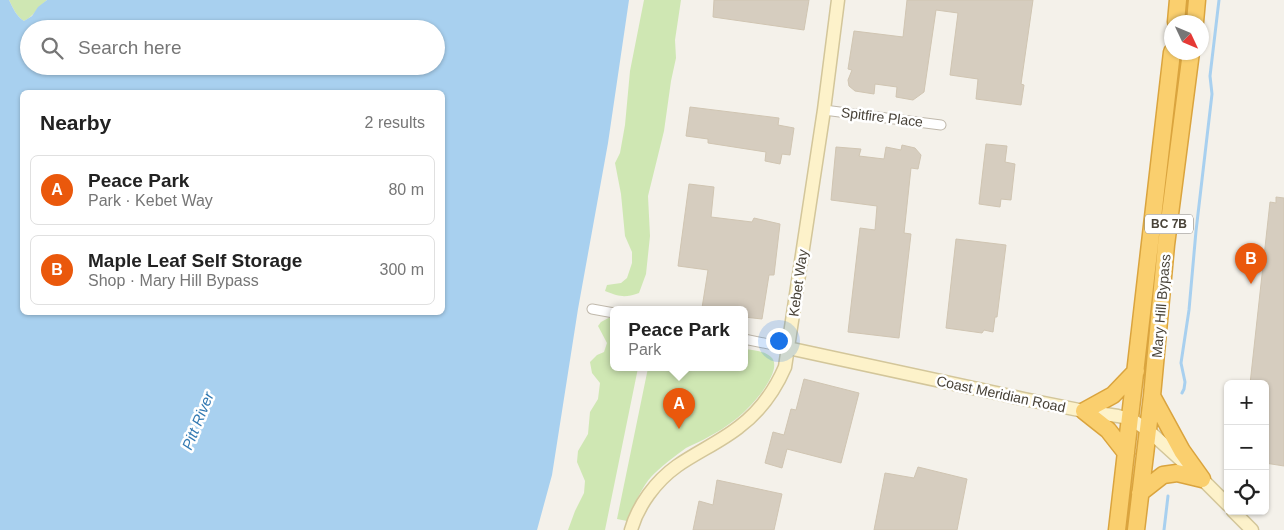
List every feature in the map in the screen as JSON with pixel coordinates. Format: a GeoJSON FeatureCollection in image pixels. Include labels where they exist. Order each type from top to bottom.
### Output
{"type":"FeatureCollection","features":[{"type":"Feature","properties":{"kind":"highway"},"geometry":{"type":"LineString","coordinates":[[1177,15],[1178,0]]}},
{"type":"Feature","properties":{"kind":"highway"},"geometry":{"type":"LineString","coordinates":[[1196,15],[1197,0]]}},
{"type":"Feature","properties":{"kind":"highway","name":"Mary Hill Bypass"},"geometry":{"type":"LineString","coordinates":[[1117,530],[1171,60]]}},
{"type":"Feature","properties":{"kind":"highway","name":"Mary Hill Bypass"},"geometry":{"type":"LineString","coordinates":[[1136,530],[1149,431],[1166,245],[1190,60]]}},
{"type":"Feature","properties":{"kind":"highway"},"geometry":{"type":"LineString","coordinates":[[1126,453],[1108,430],[1084,411],[1113,395],[1136,371]]}},
{"type":"Feature","properties":{"kind":"highway"},"geometry":{"type":"LineString","coordinates":[[1152,396],[1182,451],[1202,478]]}},
{"type":"Feature","properties":{"kind":"highway"},"geometry":{"type":"LineString","coordinates":[[1140,494],[1163,475],[1177,473],[1202,478]]}},
{"type":"Feature","properties":{"kind":"street","name":"Kebet Way"},"geometry":{"type":"LineString","coordinates":[[631,530],[643,503],[663,478],[677,466],[739,427],[766,400],[778,383],[785,367],[824,110],[838,0]]}},
{"type":"Feature","properties":{"kind":"street","name":"Spitfire Place"},"geometry":{"type":"LineString","coordinates":[[824,110],[941,124]]}},
{"type":"Feature","properties":{"kind":"street"},"geometry":{"type":"LineString","coordinates":[[592,308],[610,312]]}},
{"type":"Feature","properties":{"kind":"street","name":"Coast Meridian Road"},"geometry":{"type":"LineString","coordinates":[[748,340],[1084,411],[1131,418],[1149,431],[1202,478],[1224,502]]}},
{"type":"Feature","properties":{"kind":"street"},"geometry":{"type":"LineString","coordinates":[[1237,515],[1252,530]]}},
{"type":"Feature","properties":{"kind":"green space"},"geometry":{"type":"Polygon","coordinates":[[[9,0],[47,0],[26,20],[21,19],[9,0]]]}},
{"type":"Feature","properties":{"kind":"green space"},"geometry":{"type":"Polygon","coordinates":[[[644,0],[681,0],[675,40],[676,58],[664,131],[648,196],[650,236],[646,274],[639,293],[622,296],[605,291],[607,285],[621,283],[627,278],[632,263],[632,252],[625,236],[621,194],[615,163],[620,153],[625,125],[630,71],[644,0]]]}},
{"type":"Feature","properties":{"kind":"green space"},"geometry":{"type":"Polygon","coordinates":[[[610,317],[610,371],[637,371],[605,530],[568,530],[584,493],[585,481],[577,462],[578,451],[588,434],[590,412],[598,399],[600,383],[592,373],[590,362],[597,355],[604,352],[607,343],[598,326],[610,317]]]}},
{"type":"Feature","properties":{"kind":"green space"},"geometry":{"type":"Polygon","coordinates":[[[748,349],[763,352],[772,358],[774,365],[773,373],[754,402],[738,418],[716,433],[686,448],[658,470],[637,498],[627,521],[617,519],[647,371],[748,371],[748,349]]]}},
{"type":"Feature","properties":{"kind":"water","name":"Pitt River"},"geometry":{"type":"Polygon","coordinates":[[[0,0],[9,0],[13,9],[22,20],[20,20],[20,75],[445,75],[445,20],[26,20],[47,0],[629,0],[608,143],[578,309],[552,475],[537,530],[0,530],[0,0]]]}},
{"type":"Feature","properties":{"kind":"building"},"geometry":{"type":"Polygon","coordinates":[[[714,0],[809,0],[804,30],[713,17],[714,0]]]}},
{"type":"Feature","properties":{"kind":"building"},"geometry":{"type":"Polygon","coordinates":[[[907,0],[1033,0],[1021,84],[1024,85],[1021,105],[976,99],[978,79],[950,75],[958,13],[936,10],[924,92],[913,100],[896,97],[897,87],[875,84],[874,94],[855,91],[849,86],[848,80],[852,70],[848,69],[854,31],[903,37],[907,0]]]}},
{"type":"Feature","properties":{"kind":"building"},"geometry":{"type":"Polygon","coordinates":[[[690,107],[779,118],[778,125],[794,128],[790,155],[782,154],[780,164],[765,161],[766,152],[708,143],[708,139],[686,136],[690,107]]]}},
{"type":"Feature","properties":{"kind":"building"},"geometry":{"type":"Polygon","coordinates":[[[986,144],[1007,146],[1005,162],[1015,164],[1011,200],[1001,199],[1000,207],[979,204],[986,144]]]}},
{"type":"Feature","properties":{"kind":"building"},"geometry":{"type":"Polygon","coordinates":[[[902,145],[915,148],[921,155],[918,169],[911,168],[904,233],[911,234],[899,338],[848,332],[860,228],[875,230],[877,206],[831,200],[836,147],[861,149],[859,156],[884,159],[886,147],[901,150],[902,145]]]}},
{"type":"Feature","properties":{"kind":"building"},"geometry":{"type":"Polygon","coordinates":[[[689,184],[714,187],[711,217],[752,222],[754,218],[780,224],[774,275],[769,275],[762,319],[748,317],[748,306],[702,306],[708,270],[678,266],[689,184]]]}},
{"type":"Feature","properties":{"kind":"building"},"geometry":{"type":"Polygon","coordinates":[[[1276,197],[1284,198],[1284,466],[1269,464],[1269,380],[1250,380],[1270,202],[1276,203],[1276,197]]]}},
{"type":"Feature","properties":{"kind":"building"},"geometry":{"type":"Polygon","coordinates":[[[956,239],[1006,245],[997,317],[995,317],[993,332],[984,330],[982,333],[946,328],[956,239]]]}},
{"type":"Feature","properties":{"kind":"building"},"geometry":{"type":"Polygon","coordinates":[[[804,379],[859,393],[841,463],[787,449],[782,468],[765,463],[773,432],[784,435],[791,409],[796,410],[804,379]]]}},
{"type":"Feature","properties":{"kind":"building"},"geometry":{"type":"Polygon","coordinates":[[[918,467],[967,479],[957,530],[874,530],[885,473],[914,478],[918,467]]]}},
{"type":"Feature","properties":{"kind":"building"},"geometry":{"type":"Polygon","coordinates":[[[717,480],[782,494],[774,530],[693,530],[699,501],[713,505],[717,480]]]}},
{"type":"Feature","properties":{"kind":"waterway"},"geometry":{"type":"LineString","coordinates":[[1182,393],[1185,382],[1181,363],[1189,310],[1212,94],[1210,76],[1219,0]]}},
{"type":"Feature","properties":{"kind":"waterway"},"geometry":{"type":"LineString","coordinates":[[1164,530],[1168,496]]}},
{"type":"Feature","properties":{"kind":"place","name":"Maple Leaf Self Storage"},"geometry":{"type":"Point","coordinates":[1251,284]}},
{"type":"Feature","properties":{"kind":"place","name":"Peace Park"},"geometry":{"type":"Point","coordinates":[679,429]}}]}
